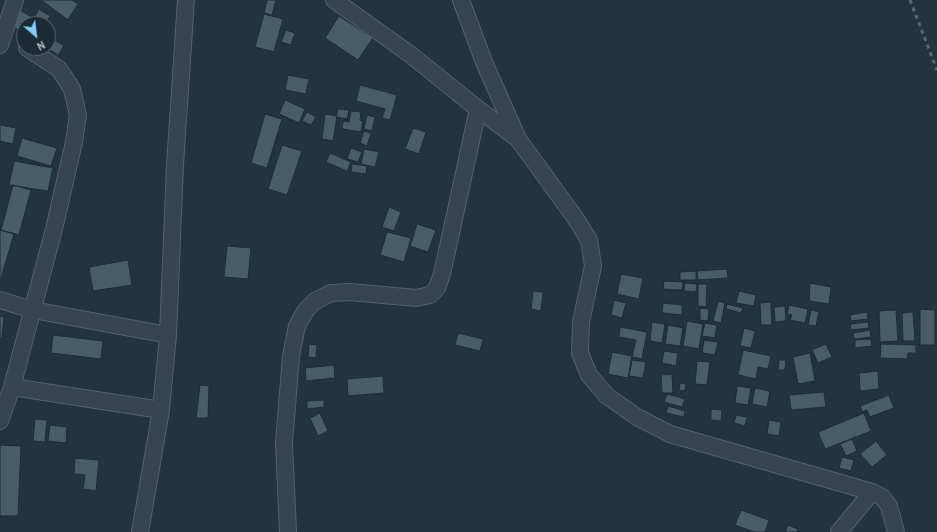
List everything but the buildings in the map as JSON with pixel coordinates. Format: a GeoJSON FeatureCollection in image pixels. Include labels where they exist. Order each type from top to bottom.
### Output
{"type":"FeatureCollection","features":[{"type":"Feature","properties":{"kind":"street"},"geometry":{"type":"LineString","coordinates":[[15,0],[2,40],[16,44]]}},
{"type":"Feature","properties":{"kind":"street"},"geometry":{"type":"LineString","coordinates":[[140,532],[161,410],[168,335],[175,165],[186,0]]}},
{"type":"Feature","properties":{"kind":"street"},"geometry":{"type":"LineString","coordinates":[[334,0],[410,55],[518,139]]}},
{"type":"Feature","properties":{"kind":"street"},"geometry":{"type":"LineString","coordinates":[[460,0],[484,62],[518,139],[576,219],[589,240],[593,266],[581,322],[580,354],[589,375],[607,396],[637,417],[670,434],[872,492],[882,497],[890,506],[896,532]]}},
{"type":"Feature","properties":{"kind":"street"},"geometry":{"type":"LineString","coordinates":[[0,420],[12,387],[56,222],[74,142],[78,115],[72,89],[59,69],[39,56]]}},
{"type":"Feature","properties":{"kind":"street"},"geometry":{"type":"LineString","coordinates":[[288,532],[284,443],[291,356],[297,326],[306,310],[316,301],[331,293],[350,292],[416,298],[430,295],[437,288],[442,274],[478,109]]}},
{"type":"Feature","properties":{"kind":"street"},"geometry":{"type":"LineString","coordinates":[[0,300],[33,310],[168,335]]}},
{"type":"Feature","properties":{"kind":"street"},"geometry":{"type":"LineString","coordinates":[[12,387],[161,410]]}},
{"type":"Feature","properties":{"kind":"street"},"geometry":{"type":"LineString","coordinates":[[839,532],[872,492]]}},
{"type":"Feature","properties":{"kind":"railway"},"geometry":{"type":"LineString","coordinates":[[910,0],[937,70]]}}]}
